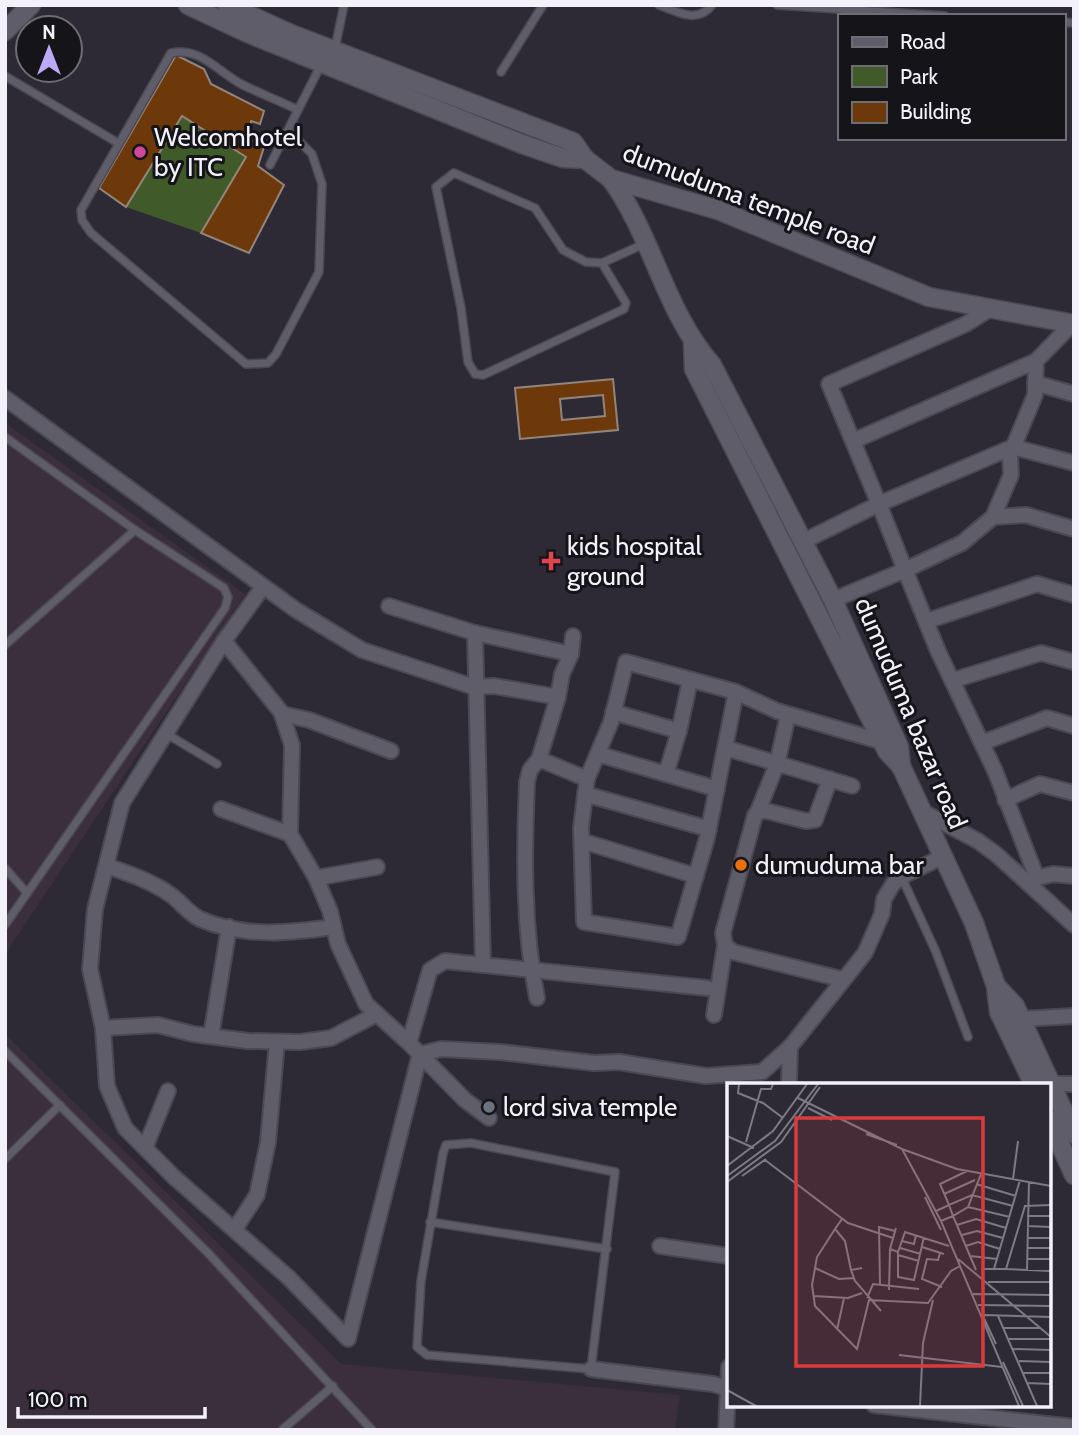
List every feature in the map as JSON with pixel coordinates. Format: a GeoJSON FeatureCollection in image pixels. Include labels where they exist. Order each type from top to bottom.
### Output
{"type":"FeatureCollection","features":[{"type":"Feature","properties":{"kind":"street"},"geometry":{"type":"LineString","coordinates":[[5,31],[31,5]]}},
{"type":"Feature","properties":{"kind":"street"},"geometry":{"type":"LineString","coordinates":[[188,5],[522,144],[563,158],[584,159]]}},
{"type":"Feature","properties":{"kind":"street","name":"dumuduma temple road"},"geometry":{"type":"LineString","coordinates":[[227,5],[291,34],[335,48],[370,65],[573,142],[584,159],[611,178],[718,210],[929,297],[1073,324]]}},
{"type":"Feature","properties":{"kind":"street","name":"dumuduma bazar road"},"geometry":{"type":"LineString","coordinates":[[611,178],[628,203],[693,344],[712,365],[804,541],[899,747],[901,766],[944,856],[901,877]]}},
{"type":"Feature","properties":{"kind":"street"},"geometry":{"type":"LineString","coordinates":[[988,310],[966,324],[829,384],[938,650],[982,743],[1033,879]]}},
{"type":"Feature","properties":{"kind":"street"},"geometry":{"type":"LineString","coordinates":[[853,441],[1036,361],[1073,324]]}},
{"type":"Feature","properties":{"kind":"street"},"geometry":{"type":"LineString","coordinates":[[693,344],[694,369],[883,742],[901,766]]}},
{"type":"Feature","properties":{"kind":"street"},"geometry":{"type":"LineString","coordinates":[[833,600],[962,543],[993,517],[1011,475],[1010,455],[1034,396],[1036,361]]}},
{"type":"Feature","properties":{"kind":"street"},"geometry":{"type":"LineString","coordinates":[[1035,383],[1074,394]]}},
{"type":"Feature","properties":{"kind":"street"},"geometry":{"type":"LineString","coordinates":[[5,398],[263,587],[362,650],[474,687],[494,685],[558,697]]}},
{"type":"Feature","properties":{"kind":"street"},"geometry":{"type":"LineString","coordinates":[[804,541],[879,504],[1013,447],[1074,464]]}},
{"type":"Feature","properties":{"kind":"street"},"geometry":{"type":"LineString","coordinates":[[993,517],[1026,515],[1074,529]]}},
{"type":"Feature","properties":{"kind":"street"},"geometry":{"type":"LineString","coordinates":[[928,621],[1037,584],[1074,595]]}},
{"type":"Feature","properties":{"kind":"street"},"geometry":{"type":"LineString","coordinates":[[263,587],[223,641],[122,803],[95,909],[90,969],[103,1028],[107,1086],[125,1128],[235,1229],[348,1339],[420,1054]]}},
{"type":"Feature","properties":{"kind":"street"},"geometry":{"type":"LineString","coordinates":[[389,606],[475,633],[571,654]]}},
{"type":"Feature","properties":{"kind":"street"},"geometry":{"type":"LineString","coordinates":[[475,633],[474,687],[483,965]]}},
{"type":"Feature","properties":{"kind":"street"},"geometry":{"type":"LineString","coordinates":[[537,998],[532,971],[524,858],[526,795],[530,770],[539,759],[558,697],[562,674],[571,654],[573,636]]}},
{"type":"Feature","properties":{"kind":"street"},"geometry":{"type":"LineString","coordinates":[[223,641],[282,714],[292,745],[290,834],[316,878],[338,944],[366,1004],[465,1100],[489,1118]]}},
{"type":"Feature","properties":{"kind":"street"},"geometry":{"type":"LineString","coordinates":[[954,680],[1041,653],[1074,662]]}},
{"type":"Feature","properties":{"kind":"street"},"geometry":{"type":"LineString","coordinates":[[736,691],[709,829],[678,937],[584,922],[582,841],[586,786],[613,712],[626,662],[736,691],[788,715],[883,742]]}},
{"type":"Feature","properties":{"kind":"street"},"geometry":{"type":"LineString","coordinates":[[666,774],[690,681]]}},
{"type":"Feature","properties":{"kind":"street"},"geometry":{"type":"LineString","coordinates":[[613,712],[679,731]]}},
{"type":"Feature","properties":{"kind":"street"},"geometry":{"type":"LineString","coordinates":[[282,714],[310,720],[391,751]]}},
{"type":"Feature","properties":{"kind":"street"},"geometry":{"type":"LineString","coordinates":[[714,1015],[725,945],[723,933],[758,811],[777,764],[788,715]]}},
{"type":"Feature","properties":{"kind":"street"},"geometry":{"type":"LineString","coordinates":[[982,743],[1047,718],[1074,726]]}},
{"type":"Feature","properties":{"kind":"street"},"geometry":{"type":"LineString","coordinates":[[726,748],[852,786]]}},
{"type":"Feature","properties":{"kind":"street"},"geometry":{"type":"LineString","coordinates":[[598,754],[718,789]]}},
{"type":"Feature","properties":{"kind":"street"},"geometry":{"type":"LineString","coordinates":[[539,759],[586,786],[709,829]]}},
{"type":"Feature","properties":{"kind":"street"},"geometry":{"type":"LineString","coordinates":[[758,811],[806,821],[815,820],[830,779]]}},
{"type":"Feature","properties":{"kind":"street"},"geometry":{"type":"LineString","coordinates":[[1005,800],[1040,784],[1074,793]]}},
{"type":"Feature","properties":{"kind":"street"},"geometry":{"type":"LineString","coordinates":[[221,809],[290,834]]}},
{"type":"Feature","properties":{"kind":"street"},"geometry":{"type":"LineString","coordinates":[[923,812],[978,841],[1033,879],[1074,925]]}},
{"type":"Feature","properties":{"kind":"street"},"geometry":{"type":"LineString","coordinates":[[582,841],[696,876]]}},
{"type":"Feature","properties":{"kind":"street"},"geometry":{"type":"LineString","coordinates":[[944,856],[974,923],[996,986],[999,1012],[1041,1083]]}},
{"type":"Feature","properties":{"kind":"street"},"geometry":{"type":"LineString","coordinates":[[107,866],[145,879],[173,897],[198,919],[243,932],[283,933],[334,927]]}},
{"type":"Feature","properties":{"kind":"street"},"geometry":{"type":"LineString","coordinates":[[316,878],[377,867]]}},
{"type":"Feature","properties":{"kind":"street"},"geometry":{"type":"LineString","coordinates":[[1033,879],[1053,874],[1074,876]]}},
{"type":"Feature","properties":{"kind":"street"},"geometry":{"type":"LineString","coordinates":[[420,1054],[441,1049],[500,1052],[594,1063],[636,1064],[706,1076],[762,1072],[790,1047],[841,979],[865,953],[881,914],[884,898],[901,877]]}},
{"type":"Feature","properties":{"kind":"street"},"geometry":{"type":"LineString","coordinates":[[211,1036],[229,927]]}},
{"type":"Feature","properties":{"kind":"street"},"geometry":{"type":"LineString","coordinates":[[725,945],[733,951],[841,979]]}},
{"type":"Feature","properties":{"kind":"street"},"geometry":{"type":"LineString","coordinates":[[409,1043],[430,970],[435,964],[445,961],[707,988]]}},
{"type":"Feature","properties":{"kind":"street"},"geometry":{"type":"LineString","coordinates":[[996,986],[1015,1006],[1042,1083]]}},
{"type":"Feature","properties":{"kind":"street"},"geometry":{"type":"LineString","coordinates":[[103,1028],[158,1025],[211,1036],[277,1042],[331,1038],[377,1014]]}},
{"type":"Feature","properties":{"kind":"street"},"geometry":{"type":"LineString","coordinates":[[1021,1019],[1074,1016]]}},
{"type":"Feature","properties":{"kind":"street"},"geometry":{"type":"LineString","coordinates":[[235,1229],[257,1195],[268,1142],[277,1042]]}},
{"type":"Feature","properties":{"kind":"street"},"geometry":{"type":"LineString","coordinates":[[789,1083],[790,1047]]}},
{"type":"Feature","properties":{"kind":"street"},"geometry":{"type":"LineString","coordinates":[[1051,1084],[1074,1084]]}},
{"type":"Feature","properties":{"kind":"street"},"geometry":{"type":"LineString","coordinates":[[145,1147],[168,1091]]}},
{"type":"Feature","properties":{"kind":"street"},"geometry":{"type":"LineString","coordinates":[[1051,1098],[1074,1134]]}},
{"type":"Feature","properties":{"kind":"street"},"geometry":{"type":"LineString","coordinates":[[1051,1124],[1074,1175]]}},
{"type":"Feature","properties":{"kind":"street"},"geometry":{"type":"LineString","coordinates":[[660,1246],[727,1256]]}},
{"type":"Feature","properties":{"kind":"street"},"geometry":{"type":"LineString","coordinates":[[592,1369],[713,1384],[727,1389]]}},
{"type":"Feature","properties":{"kind":"street"},"geometry":{"type":"LineString","coordinates":[[726,1430],[727,1407]]}},
{"type":"Feature","properties":{"kind":"street"},"geometry":{"type":"LineString","coordinates":[[892,1407],[1074,1427]]}},
{"type":"Feature","properties":{"kind":"lane"},"geometry":{"type":"LineString","coordinates":[[335,48],[344,5]]}},
{"type":"Feature","properties":{"kind":"lane"},"geometry":{"type":"LineString","coordinates":[[501,72],[543,5]]}},
{"type":"Feature","properties":{"kind":"lane"},"geometry":{"type":"LineString","coordinates":[[659,5],[686,16],[698,16],[712,5]]}},
{"type":"Feature","properties":{"kind":"lane"},"geometry":{"type":"LineString","coordinates":[[777,5],[914,14]]}},
{"type":"Feature","properties":{"kind":"lane"},"geometry":{"type":"LineString","coordinates":[[289,131],[312,154],[322,184],[319,272],[276,354],[268,363],[258,366],[246,364],[235,357],[86,228],[81,210],[164,60],[171,53],[190,52],[242,84],[298,110]]}},
{"type":"Feature","properties":{"kind":"lane"},"geometry":{"type":"LineString","coordinates":[[270,165],[323,62]]}},
{"type":"Feature","properties":{"kind":"lane"},"geometry":{"type":"LineString","coordinates":[[5,76],[118,143]]}},
{"type":"Feature","properties":{"kind":"lane"},"geometry":{"type":"LineString","coordinates":[[602,263],[617,284],[626,303],[624,309],[483,375],[475,374],[468,362],[461,307],[436,187],[454,173],[535,208],[564,250],[586,262],[602,263],[647,243]]}},
{"type":"Feature","properties":{"kind":"lane"},"geometry":{"type":"LineString","coordinates":[[5,437],[135,530],[224,588],[228,601],[5,925]]}},
{"type":"Feature","properties":{"kind":"lane"},"geometry":{"type":"LineString","coordinates":[[5,645],[135,530]]}},
{"type":"Feature","properties":{"kind":"lane"},"geometry":{"type":"LineString","coordinates":[[165,732],[217,764]]}},
{"type":"Feature","properties":{"kind":"lane"},"geometry":{"type":"LineString","coordinates":[[5,868],[27,893]]}},
{"type":"Feature","properties":{"kind":"lane"},"geometry":{"type":"LineString","coordinates":[[901,877],[936,952],[968,1037]]}},
{"type":"Feature","properties":{"kind":"lane"},"geometry":{"type":"LineString","coordinates":[[5,1051],[208,1253],[372,1430]]}},
{"type":"Feature","properties":{"kind":"lane"},"geometry":{"type":"LineString","coordinates":[[5,1158],[60,1105]]}},
{"type":"Feature","properties":{"kind":"lane"},"geometry":{"type":"LineString","coordinates":[[471,1143],[615,1172],[592,1369],[426,1354],[417,1347],[421,1281],[430,1222],[446,1145],[471,1143]]}},
{"type":"Feature","properties":{"kind":"lane"},"geometry":{"type":"LineString","coordinates":[[430,1222],[607,1249]]}},
{"type":"Feature","properties":{"kind":"lane"},"geometry":{"type":"LineString","coordinates":[[282,1430],[333,1386]]}},
{"type":"Feature","properties":{"kind":"shaded area"},"geometry":{"type":"Polygon","coordinates":[[[5,423],[245,594],[11,945],[5,959],[5,423]]]}},
{"type":"Feature","properties":{"kind":"shaded area"},"geometry":{"type":"Polygon","coordinates":[[[5,1034],[341,1364],[680,1395],[675,1430],[5,1430],[5,1034]]]}},
{"type":"Feature","properties":{"kind":"green space"},"geometry":{"type":"Polygon","coordinates":[[[182,116],[246,157],[201,233],[126,207],[182,116]]]}},
{"type":"Feature","properties":{"kind":"building","name":"Welcomhotel by ITC"},"geometry":{"type":"Polygon","coordinates":[[[176,55],[204,69],[211,84],[264,111],[260,124],[251,121],[249,139],[264,147],[258,166],[284,185],[249,253],[201,233],[246,157],[182,116],[126,207],[99,188],[176,55]]]}},
{"type":"Feature","properties":{"kind":"building"},"geometry":{"type":"Polygon","coordinates":[[[613,379],[618,430],[520,439],[515,388],[613,379]],[[603,395],[560,399],[562,420],[605,416],[603,395]]]}},
{"type":"Feature","properties":{"kind":"place","name":"Welcomhotel by ITC"},"geometry":{"type":"Point","coordinates":[140,152]}},
{"type":"Feature","properties":{"kind":"place","name":"kids hospital ground"},"geometry":{"type":"Point","coordinates":[551,561]}},
{"type":"Feature","properties":{"kind":"place","name":"dumuduma bar"},"geometry":{"type":"Point","coordinates":[741,865]}},
{"type":"Feature","properties":{"kind":"place","name":"lord siva temple"},"geometry":{"type":"Point","coordinates":[489,1107]}}]}
